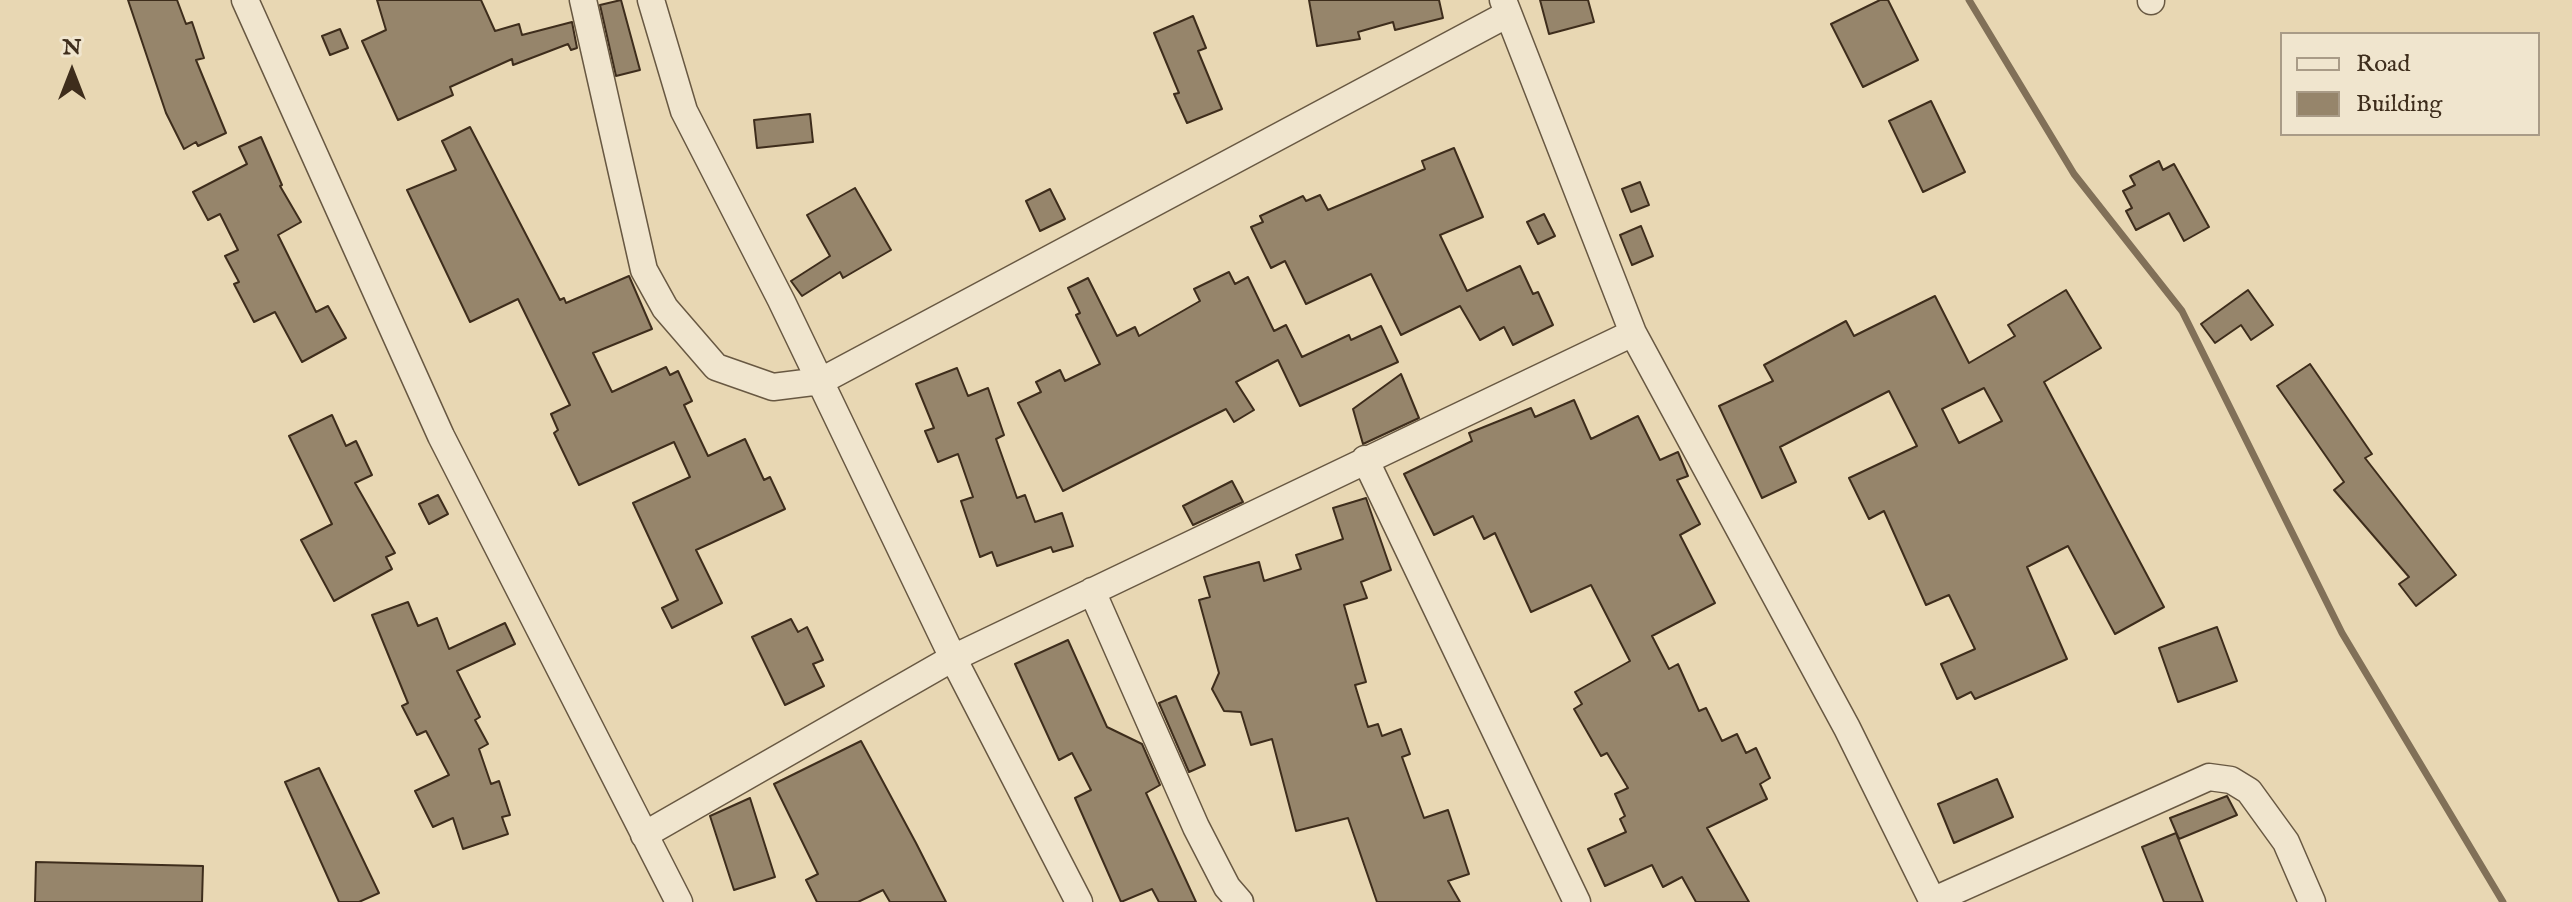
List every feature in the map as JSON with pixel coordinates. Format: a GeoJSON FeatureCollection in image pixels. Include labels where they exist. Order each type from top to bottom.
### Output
{"type":"FeatureCollection","features":[{"type":"Feature","properties":{"kind":"street"},"geometry":{"type":"LineString","coordinates":[[245,0],[441,436],[679,902]]}},
{"type":"Feature","properties":{"kind":"street"},"geometry":{"type":"LineString","coordinates":[[583,0],[644,270],[665,308],[716,367],[773,387],[821,381],[1505,7],[1633,333],[1847,728],[1932,902],[2209,777],[2231,780],[2249,791],[2286,842],[2312,902]]}},
{"type":"Feature","properties":{"kind":"street"},"geometry":{"type":"LineString","coordinates":[[651,0],[684,111],[821,381],[953,658],[1079,902]]}},
{"type":"Feature","properties":{"kind":"street"},"geometry":{"type":"LineString","coordinates":[[644,835],[953,658],[1633,333]]}},
{"type":"Feature","properties":{"kind":"street"},"geometry":{"type":"LineString","coordinates":[[1365,459],[1577,902]]}},
{"type":"Feature","properties":{"kind":"street"},"geometry":{"type":"LineString","coordinates":[[1092,591],[1196,827],[1227,887],[1240,902]]}},
{"type":"Feature","properties":{"kind":"building"},"geometry":{"type":"Polygon","coordinates":[[[128,0],[177,0],[186,24],[192,22],[204,58],[196,60],[226,133],[184,149],[166,113],[128,0]]]}},
{"type":"Feature","properties":{"kind":"building"},"geometry":{"type":"Polygon","coordinates":[[[377,0],[481,0],[495,31],[519,24],[522,35],[572,22],[577,48],[571,50],[568,44],[513,65],[512,59],[450,87],[453,95],[398,120],[362,41],[386,30],[377,0]]]}},
{"type":"Feature","properties":{"kind":"building"},"geometry":{"type":"Polygon","coordinates":[[[621,0],[640,70],[616,76],[600,5],[621,0]]]}},
{"type":"Feature","properties":{"kind":"building"},"geometry":{"type":"Polygon","coordinates":[[[1309,0],[1439,0],[1443,18],[1395,30],[1393,22],[1358,32],[1360,39],[1317,46],[1309,0]]]}},
{"type":"Feature","properties":{"kind":"building"},"geometry":{"type":"Polygon","coordinates":[[[1540,0],[1588,0],[1594,22],[1549,34],[1540,0]]]}},
{"type":"Feature","properties":{"kind":"building"},"geometry":{"type":"Polygon","coordinates":[[[1880,0],[1888,0],[1918,60],[1863,87],[1831,24],[1880,0]]]}},
{"type":"Feature","properties":{"kind":"building"},"geometry":{"type":"Polygon","coordinates":[[[1193,16],[1206,48],[1198,51],[1222,109],[1187,123],[1174,94],[1179,93],[1154,33],[1193,16]]]}},
{"type":"Feature","properties":{"kind":"building"},"geometry":{"type":"Polygon","coordinates":[[[340,29],[348,48],[330,55],[322,36],[340,29]]]}},
{"type":"Feature","properties":{"kind":"building"},"geometry":{"type":"Polygon","coordinates":[[[1931,101],[1965,172],[1923,192],[1889,121],[1931,101]]]}},
{"type":"Feature","properties":{"kind":"building"},"geometry":{"type":"Polygon","coordinates":[[[810,114],[813,142],[757,148],[754,120],[810,114]]]}},
{"type":"Feature","properties":{"kind":"building"},"geometry":{"type":"Polygon","coordinates":[[[470,127],[560,300],[564,298],[566,303],[629,276],[652,329],[593,353],[612,392],[666,367],[670,375],[678,371],[692,401],[684,405],[708,456],[745,439],[764,480],[770,477],[785,509],[696,550],[722,603],[672,628],[662,608],[678,600],[633,503],[690,477],[674,442],[579,485],[554,433],[558,430],[551,414],[570,405],[518,299],[470,322],[407,190],[456,170],[442,141],[470,127]]]}},
{"type":"Feature","properties":{"kind":"building"},"geometry":{"type":"Polygon","coordinates":[[[261,137],[280,186],[301,222],[278,235],[316,312],[328,306],[346,338],[302,362],[275,312],[254,322],[234,284],[239,282],[225,256],[238,250],[220,214],[208,220],[193,192],[247,164],[239,147],[261,137]]]}},
{"type":"Feature","properties":{"kind":"building"},"geometry":{"type":"Polygon","coordinates":[[[1454,148],[1483,217],[1440,235],[1467,291],[1520,266],[1533,294],[1538,292],[1553,325],[1513,345],[1504,327],[1480,340],[1460,306],[1401,335],[1371,274],[1306,304],[1285,261],[1271,268],[1251,227],[1263,222],[1260,216],[1303,196],[1306,201],[1320,195],[1328,210],[1425,169],[1422,161],[1454,148]]]}},
{"type":"Feature","properties":{"kind":"building"},"geometry":{"type":"Polygon","coordinates":[[[2159,161],[2163,170],[2174,164],[2209,227],[2184,241],[2169,213],[2136,230],[2126,211],[2132,208],[2123,191],[2135,185],[2130,176],[2159,161]]]}},
{"type":"Feature","properties":{"kind":"building"},"geometry":{"type":"Polygon","coordinates":[[[1640,182],[1649,205],[1631,212],[1622,189],[1640,182]]]}},
{"type":"Feature","properties":{"kind":"building"},"geometry":{"type":"Polygon","coordinates":[[[855,188],[891,250],[843,278],[840,272],[802,296],[791,281],[830,256],[807,215],[855,188]]]}},
{"type":"Feature","properties":{"kind":"building"},"geometry":{"type":"Polygon","coordinates":[[[1050,189],[1065,219],[1040,231],[1026,201],[1050,189]]]}},
{"type":"Feature","properties":{"kind":"building"},"geometry":{"type":"Polygon","coordinates":[[[1544,214],[1555,236],[1538,244],[1527,222],[1544,214]]]}},
{"type":"Feature","properties":{"kind":"building"},"geometry":{"type":"Polygon","coordinates":[[[1641,226],[1653,256],[1632,265],[1620,235],[1641,226]]]}},
{"type":"Feature","properties":{"kind":"building"},"geometry":{"type":"Polygon","coordinates":[[[1229,272],[1235,284],[1248,277],[1274,331],[1286,325],[1302,357],[1349,335],[1351,340],[1381,326],[1398,362],[1300,406],[1278,360],[1236,382],[1254,410],[1234,422],[1226,409],[1063,491],[1018,403],[1041,392],[1036,382],[1060,370],[1065,381],[1100,364],[1076,315],[1080,313],[1068,288],[1088,278],[1117,336],[1135,327],[1139,336],[1200,301],[1194,289],[1229,272]]]}},
{"type":"Feature","properties":{"kind":"building"},"geometry":{"type":"Polygon","coordinates":[[[2066,290],[2101,348],[2044,382],[2164,607],[2115,634],[2068,546],[2027,567],[2067,659],[1975,699],[1971,692],[1957,699],[1941,664],[1975,649],[1949,595],[1926,605],[1884,511],[1869,519],[1849,478],[1917,446],[1889,391],[1780,447],[1796,482],[1762,498],[1719,406],[1773,381],[1764,365],[1846,321],[1854,336],[1935,296],[1969,363],[2015,336],[2008,325],[2066,290]],[[1984,388],[1942,409],[1959,443],[2002,421],[1984,388]]]}},
{"type":"Feature","properties":{"kind":"building"},"geometry":{"type":"Polygon","coordinates":[[[2248,290],[2273,325],[2251,340],[2241,325],[2215,343],[2201,324],[2248,290]]]}},
{"type":"Feature","properties":{"kind":"building"},"geometry":{"type":"Polygon","coordinates":[[[2310,364],[2372,454],[2365,458],[2456,575],[2416,606],[2399,584],[2409,577],[2334,490],[2344,482],[2277,386],[2310,364]]]}},
{"type":"Feature","properties":{"kind":"building"},"geometry":{"type":"Polygon","coordinates":[[[957,368],[968,396],[988,388],[1004,435],[996,439],[1017,498],[1025,495],[1035,522],[1062,513],[1073,546],[1053,552],[1051,547],[997,566],[992,552],[980,557],[961,501],[973,497],[958,454],[938,462],[925,431],[934,428],[916,384],[957,368]]]}},
{"type":"Feature","properties":{"kind":"building"},"geometry":{"type":"Polygon","coordinates":[[[1401,374],[1419,418],[1363,444],[1353,409],[1401,374]]]}},
{"type":"Feature","properties":{"kind":"building"},"geometry":{"type":"Polygon","coordinates":[[[1574,400],[1591,439],[1638,416],[1660,460],[1678,452],[1688,476],[1677,480],[1700,524],[1680,535],[1715,603],[1652,636],[1669,669],[1678,664],[1699,711],[1706,708],[1722,741],[1737,734],[1746,753],[1756,748],[1770,778],[1760,784],[1767,799],[1707,828],[1749,902],[1696,902],[1682,877],[1663,887],[1652,865],[1605,886],[1588,849],[1626,832],[1620,819],[1625,816],[1615,794],[1628,788],[1607,753],[1601,756],[1574,709],[1582,704],[1575,692],[1630,661],[1591,585],[1531,612],[1495,533],[1484,539],[1473,516],[1434,535],[1404,474],[1472,441],[1469,433],[1531,408],[1535,417],[1574,400]]]}},
{"type":"Feature","properties":{"kind":"building"},"geometry":{"type":"Polygon","coordinates":[[[332,415],[346,446],[356,441],[372,475],[355,483],[395,553],[386,557],[392,569],[334,601],[301,540],[332,524],[289,436],[332,415]]]}},
{"type":"Feature","properties":{"kind":"building"},"geometry":{"type":"Polygon","coordinates":[[[1232,481],[1243,502],[1193,525],[1183,506],[1232,481]]]}},
{"type":"Feature","properties":{"kind":"building"},"geometry":{"type":"Polygon","coordinates":[[[438,495],[448,514],[429,524],[419,504],[438,495]]]}},
{"type":"Feature","properties":{"kind":"building"},"geometry":{"type":"Polygon","coordinates":[[[1366,498],[1391,570],[1361,582],[1367,598],[1344,605],[1366,682],[1355,685],[1368,727],[1378,724],[1382,736],[1401,729],[1410,754],[1402,757],[1424,818],[1448,810],[1469,874],[1448,881],[1460,902],[1377,902],[1348,818],[1296,831],[1272,739],[1251,745],[1241,712],[1224,711],[1212,689],[1219,673],[1199,600],[1210,597],[1204,577],[1259,562],[1264,581],[1301,569],[1296,555],[1343,539],[1333,508],[1366,498]]]}},
{"type":"Feature","properties":{"kind":"building"},"geometry":{"type":"Polygon","coordinates":[[[408,602],[418,626],[437,618],[449,649],[505,623],[515,644],[457,671],[480,717],[475,720],[488,744],[479,749],[491,784],[499,781],[510,815],[502,817],[508,834],[463,849],[453,818],[433,827],[415,791],[449,775],[426,731],[417,735],[402,706],[408,703],[372,615],[408,602]]]}},
{"type":"Feature","properties":{"kind":"building"},"geometry":{"type":"Polygon","coordinates":[[[791,619],[798,632],[807,627],[823,660],[813,664],[824,686],[785,705],[752,637],[791,619]]]}},
{"type":"Feature","properties":{"kind":"building"},"geometry":{"type":"Polygon","coordinates":[[[2217,627],[2237,681],[2178,702],[2159,648],[2217,627]]]}},
{"type":"Feature","properties":{"kind":"building"},"geometry":{"type":"Polygon","coordinates":[[[1068,640],[1107,727],[1142,744],[1160,785],[1146,793],[1196,902],[1159,902],[1152,889],[1121,902],[1075,798],[1091,790],[1072,753],[1059,760],[1015,664],[1068,640]]]}},
{"type":"Feature","properties":{"kind":"building"},"geometry":{"type":"Polygon","coordinates":[[[1176,696],[1205,765],[1189,772],[1159,703],[1176,696]]]}},
{"type":"Feature","properties":{"kind":"building"},"geometry":{"type":"Polygon","coordinates":[[[861,741],[946,902],[890,902],[883,890],[858,902],[817,902],[806,880],[818,874],[774,784],[861,741]]]}},
{"type":"Feature","properties":{"kind":"building"},"geometry":{"type":"Polygon","coordinates":[[[319,768],[379,893],[359,902],[339,902],[285,782],[319,768]]]}},
{"type":"Feature","properties":{"kind":"building"},"geometry":{"type":"Polygon","coordinates":[[[1997,779],[2013,817],[1954,843],[1938,804],[1997,779]]]}},
{"type":"Feature","properties":{"kind":"building"},"geometry":{"type":"Polygon","coordinates":[[[2227,796],[2237,815],[2179,839],[2170,818],[2227,796]]]}},
{"type":"Feature","properties":{"kind":"building"},"geometry":{"type":"Polygon","coordinates":[[[750,798],[775,877],[734,890],[710,816],[750,798]]]}},
{"type":"Feature","properties":{"kind":"building"},"geometry":{"type":"Polygon","coordinates":[[[2176,833],[2203,902],[2164,902],[2142,847],[2176,833]]]}},
{"type":"Feature","properties":{"kind":"building"},"geometry":{"type":"Polygon","coordinates":[[[36,862],[203,866],[202,902],[35,902],[36,862]]]}},
{"type":"Feature","properties":{"kind":"waterway"},"geometry":{"type":"LineString","coordinates":[[1969,0],[2074,174],[2182,311],[2342,633],[2503,902]]}}]}
